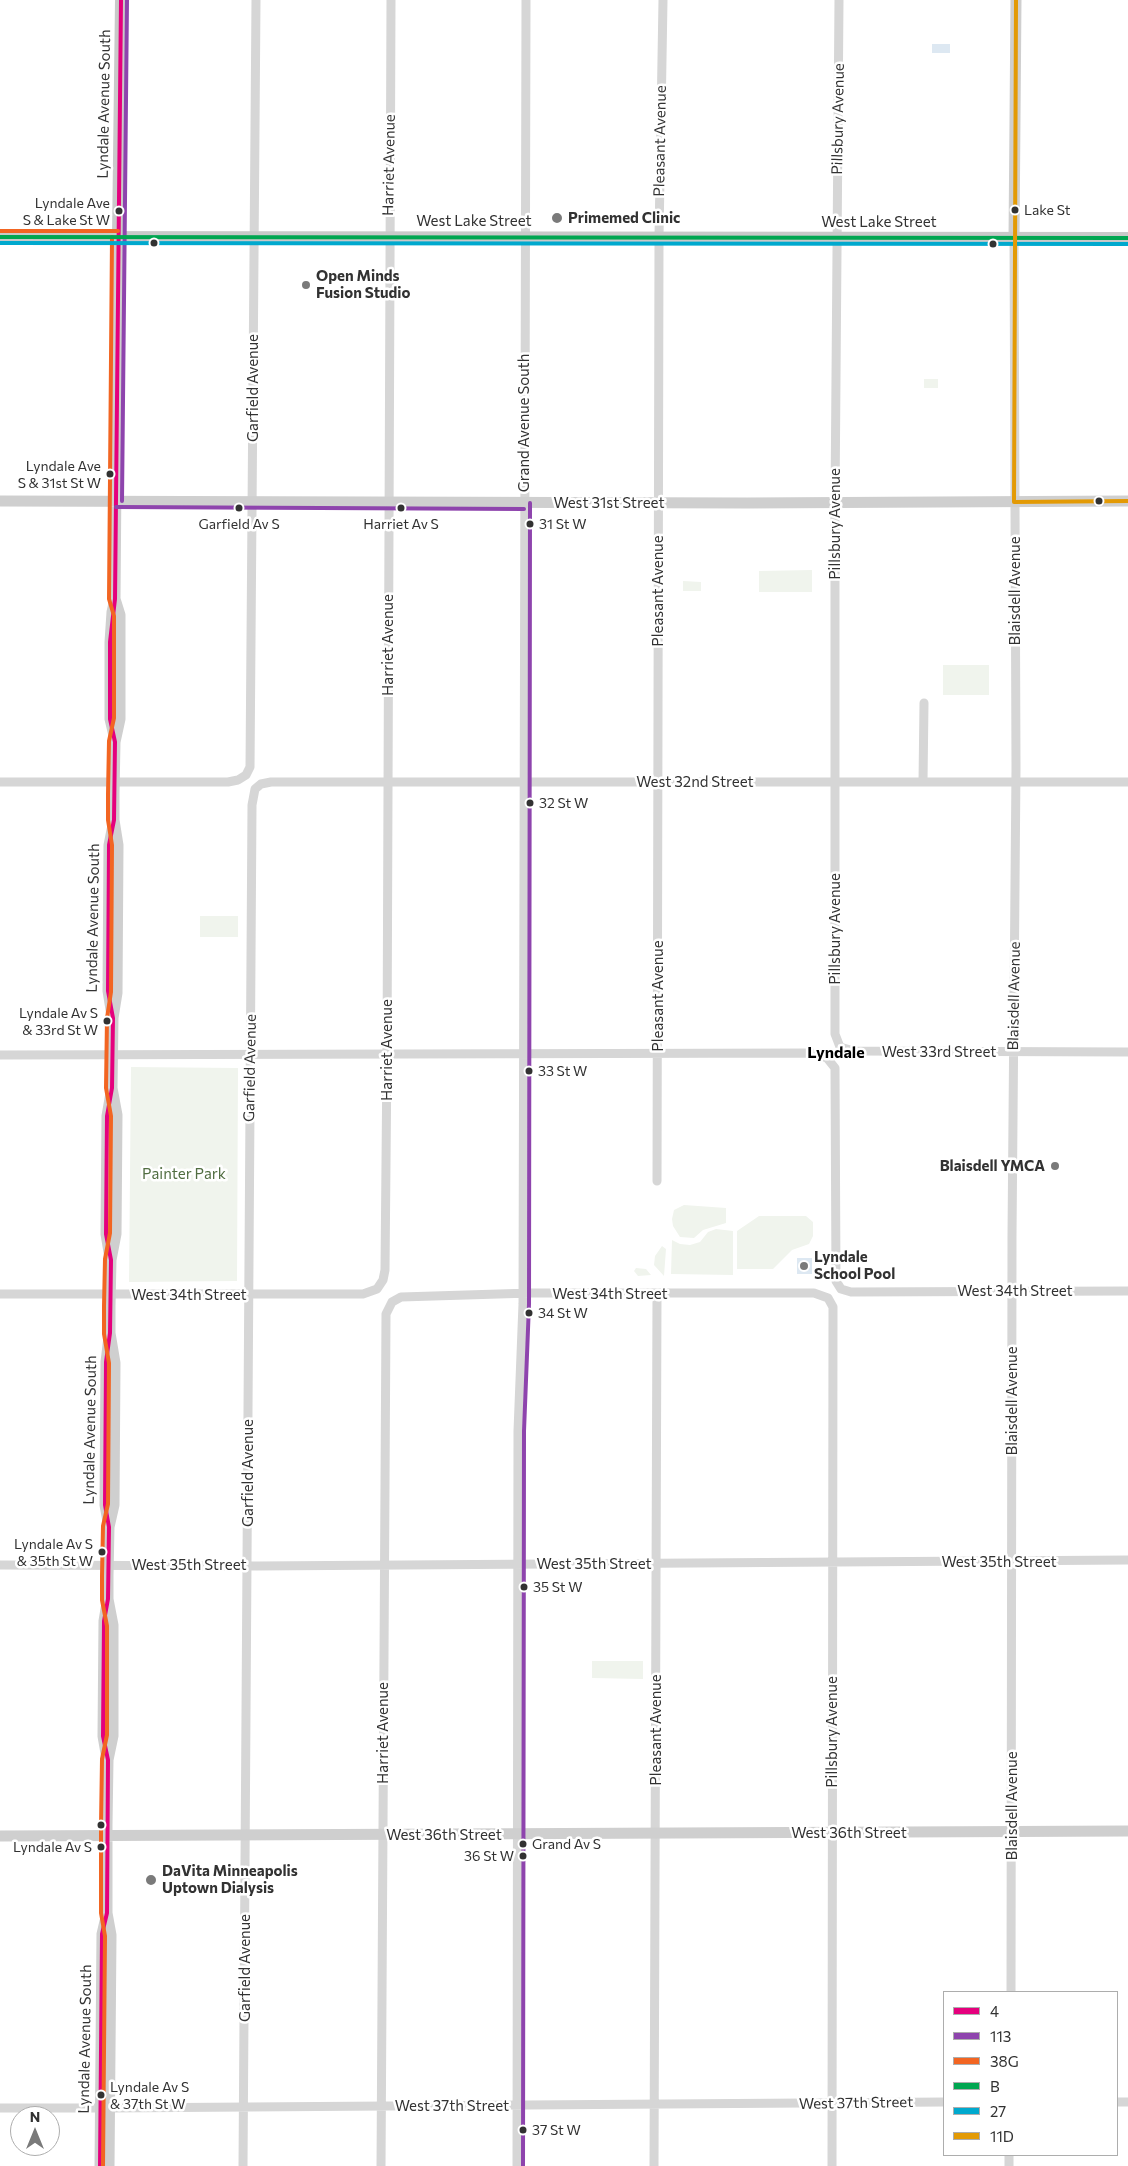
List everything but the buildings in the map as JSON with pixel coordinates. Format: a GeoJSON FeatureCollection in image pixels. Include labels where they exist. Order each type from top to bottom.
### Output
{"type":"FeatureCollection","features":[{"type":"Feature","properties":{"kind":"main road","name":"Lyndale Avenue South"},"geometry":{"type":"LineString","coordinates":[[118,237],[121,0]]}},
{"type":"Feature","properties":{"kind":"main road","name":"West Lake Street"},"geometry":{"type":"LineString","coordinates":[[0,237],[1128,238]]}},
{"type":"Feature","properties":{"kind":"street","name":"Garfield Avenue"},"geometry":{"type":"LineString","coordinates":[[114,782],[228,782],[238,780],[246,775],[250,767],[256,0]]}},
{"type":"Feature","properties":{"kind":"street","name":"Harriet Avenue"},"geometry":{"type":"LineString","coordinates":[[377,1288],[383,1280],[385,1270],[391,0]]}},
{"type":"Feature","properties":{"kind":"street","name":"Grand Avenue South"},"geometry":{"type":"LineString","coordinates":[[517,2166],[518,1432],[522,1293],[526,0]]}},
{"type":"Feature","properties":{"kind":"street","name":"Pleasant Avenue"},"geometry":{"type":"LineString","coordinates":[[657,1181],[659,1055],[659,237],[663,0]]}},
{"type":"Feature","properties":{"kind":"street","name":"Pillsbury Avenue"},"geometry":{"type":"LineString","coordinates":[[839,0],[835,503],[835,1034],[840,1047]]}},
{"type":"Feature","properties":{"kind":"street","name":"Blaisdell Avenue"},"geometry":{"type":"LineString","coordinates":[[1011,1991],[1012,1291],[1016,782],[1014,238],[1016,0]]}},
{"type":"Feature","properties":{"kind":"street","name":"Lyndale Avenue South"},"geometry":{"type":"LineString","coordinates":[[100,2166],[111,1935],[107,1914],[108,1760],[103,1736],[104,1621],[108,1599],[109,1527],[114,1505],[115,1372],[114,1350],[110,1333],[110,1295],[111,1260],[116,1224],[117,1116],[112,1088],[112,1055],[113,1018],[118,993],[118,845],[114,820],[114,782],[115,742],[120,719],[120,616],[115,598],[118,237]]}},
{"type":"Feature","properties":{"kind":"street","name":"West 31st Street"},"geometry":{"type":"LineString","coordinates":[[0,501],[524,503],[1128,501]]}},
{"type":"Feature","properties":{"kind":"street"},"geometry":{"type":"LineString","coordinates":[[924,703],[924,782]]}},
{"type":"Feature","properties":{"kind":"street"},"geometry":{"type":"LineString","coordinates":[[0,782],[114,782]]}},
{"type":"Feature","properties":{"kind":"street","name":"West 32nd Street"},"geometry":{"type":"LineString","coordinates":[[261,784],[271,782],[1128,782]]}},
{"type":"Feature","properties":{"kind":"street","name":"Garfield Avenue"},"geometry":{"type":"LineString","coordinates":[[243,2166],[252,805],[255,788],[261,784]]}},
{"type":"Feature","properties":{"kind":"street","name":"West 33rd Street"},"geometry":{"type":"LineString","coordinates":[[840,1047],[854,1051],[1128,1052]]}},
{"type":"Feature","properties":{"kind":"street","name":"West 34th Street"},"geometry":{"type":"LineString","coordinates":[[659,1055],[812,1053],[827,1058],[835,1068],[836,1281],[841,1289],[851,1292],[1128,1291]]}},
{"type":"Feature","properties":{"kind":"street"},"geometry":{"type":"LineString","coordinates":[[0,1055],[659,1055]]}},
{"type":"Feature","properties":{"kind":"street","name":"West 34th Street"},"geometry":{"type":"LineString","coordinates":[[0,1294],[363,1294],[377,1288]]}},
{"type":"Feature","properties":{"kind":"street","name":"West 34th Street"},"geometry":{"type":"LineString","coordinates":[[392,1302],[401,1297],[412,1295],[522,1293],[814,1293],[828,1298]]}},
{"type":"Feature","properties":{"kind":"street","name":"Pleasant Avenue"},"geometry":{"type":"LineString","coordinates":[[654,2166],[657,1294]]}},
{"type":"Feature","properties":{"kind":"street","name":"Pillsbury Avenue"},"geometry":{"type":"LineString","coordinates":[[828,1298],[833,1307],[832,2166]]}},
{"type":"Feature","properties":{"kind":"street","name":"Harriet Avenue"},"geometry":{"type":"LineString","coordinates":[[381,2166],[386,1314],[392,1302]]}},
{"type":"Feature","properties":{"kind":"street","name":"West 35th Street"},"geometry":{"type":"LineString","coordinates":[[0,1565],[248,1566],[1128,1560]]}},
{"type":"Feature","properties":{"kind":"street","name":"West 36th Street"},"geometry":{"type":"LineString","coordinates":[[0,1836],[1128,1831]]}},
{"type":"Feature","properties":{"kind":"street","name":"West 37th Street"},"geometry":{"type":"LineString","coordinates":[[0,2108],[943,2102]]}},
{"type":"Feature","properties":{"kind":"street","name":"Lyndale Avenue South"},"geometry":{"type":"LineString","coordinates":[[104,2108],[109,2166]]}},
{"type":"Feature","properties":{"kind":"green space"},"geometry":{"type":"Polygon","coordinates":[[[924,379],[938,379],[938,388],[924,388],[924,379]]]}},
{"type":"Feature","properties":{"kind":"green space"},"geometry":{"type":"Polygon","coordinates":[[[812,570],[812,592],[759,592],[759,571],[812,570]]]}},
{"type":"Feature","properties":{"kind":"green space"},"geometry":{"type":"Polygon","coordinates":[[[683,581],[701,582],[701,591],[683,591],[683,581]]]}},
{"type":"Feature","properties":{"kind":"green space"},"geometry":{"type":"Polygon","coordinates":[[[943,665],[989,665],[989,695],[943,695],[943,665]]]}},
{"type":"Feature","properties":{"kind":"green space"},"geometry":{"type":"Polygon","coordinates":[[[200,916],[238,916],[238,937],[200,937],[200,916]]]}},
{"type":"Feature","properties":{"kind":"green space","name":"Painter Park"},"geometry":{"type":"Polygon","coordinates":[[[131,1067],[238,1068],[237,1281],[129,1282],[131,1067]]]}},
{"type":"Feature","properties":{"kind":"green space"},"geometry":{"type":"Polygon","coordinates":[[[684,1205],[726,1208],[726,1223],[703,1230],[694,1238],[680,1237],[673,1226],[672,1219],[674,1210],[684,1205]]]}},
{"type":"Feature","properties":{"kind":"green space"},"geometry":{"type":"Polygon","coordinates":[[[759,1216],[806,1216],[813,1222],[813,1236],[809,1244],[792,1250],[773,1269],[737,1269],[737,1231],[759,1216]]]}},
{"type":"Feature","properties":{"kind":"green space"},"geometry":{"type":"Polygon","coordinates":[[[716,1229],[733,1231],[733,1275],[671,1274],[672,1240],[680,1244],[690,1245],[700,1242],[708,1232],[716,1229]]]}},
{"type":"Feature","properties":{"kind":"green space"},"geometry":{"type":"Polygon","coordinates":[[[662,1246],[666,1249],[664,1276],[654,1265],[655,1256],[662,1246]]]}},
{"type":"Feature","properties":{"kind":"green space"},"geometry":{"type":"Polygon","coordinates":[[[636,1268],[646,1269],[651,1275],[638,1276],[634,1271],[636,1268]]]}},
{"type":"Feature","properties":{"kind":"green space"},"geometry":{"type":"Polygon","coordinates":[[[592,1661],[643,1661],[643,1679],[592,1678],[592,1661]]]}},
{"type":"Feature","properties":{"kind":"shaded area"},"geometry":{"type":"Polygon","coordinates":[[[932,44],[950,44],[950,53],[932,53],[932,44]]]}},
{"type":"Feature","properties":{"kind":"shaded area","name":"Lyndale School Pool"},"geometry":{"type":"Polygon","coordinates":[[[797,1258],[812,1258],[812,1274],[797,1274],[797,1258]]]}},
{"type":"Feature","properties":{"kind":"transit line","name":"4"},"geometry":{"type":"LineString","coordinates":[[100,2166],[102,1934],[107,1913],[108,1760],[103,1736],[104,1621],[108,1599],[109,1527],[105,1505],[106,1362],[110,1333],[111,1260],[106,1234],[107,1116],[112,1088],[113,1018],[108,991],[109,845],[114,820],[115,742],[110,719],[110,642],[115,599],[121,0]]}},
{"type":"Feature","properties":{"kind":"transit line","name":"113"},"geometry":{"type":"LineString","coordinates":[[122,501],[127,0]]}},
{"type":"Feature","properties":{"kind":"transit line","name":"11D"},"geometry":{"type":"LineString","coordinates":[[1016,0],[1014,502],[1128,501]]}},
{"type":"Feature","properties":{"kind":"transit line","name":"38G"},"geometry":{"type":"LineString","coordinates":[[0,231],[118,231]]}},
{"type":"Feature","properties":{"kind":"transit line","name":"B"},"geometry":{"type":"LineString","coordinates":[[0,237],[1128,238]]}},
{"type":"Feature","properties":{"kind":"transit line","name":"38G"},"geometry":{"type":"LineString","coordinates":[[103,2166],[105,1936],[101,1913],[101,1825],[102,1759],[107,1735],[107,1626],[102,1600],[102,1576],[103,1526],[108,1504],[109,1363],[104,1334],[104,1306],[105,1259],[110,1233],[111,1116],[106,1088],[107,1018],[111,992],[112,845],[108,820],[108,794],[109,741],[114,718],[114,616],[109,599],[112,237]]}},
{"type":"Feature","properties":{"kind":"transit line","name":"27"},"geometry":{"type":"LineString","coordinates":[[0,243],[1128,244]]}},
{"type":"Feature","properties":{"kind":"transit line","name":"113"},"geometry":{"type":"LineString","coordinates":[[523,2166],[524,1431],[529,1304],[530,503]]}},
{"type":"Feature","properties":{"kind":"transit line","name":"113"},"geometry":{"type":"LineString","coordinates":[[116,507],[524,509]]}},
{"type":"Feature","properties":{"kind":"place","name":"Lake St"},"geometry":{"type":"Point","coordinates":[1015,210]}},
{"type":"Feature","properties":{"kind":"place","name":"Lyndale Ave S & Lake St W"},"geometry":{"type":"Point","coordinates":[119,211]}},
{"type":"Feature","properties":{"kind":"place","name":"Primemed Clinic"},"geometry":{"type":"Point","coordinates":[557,218]}},
{"type":"Feature","properties":{"kind":"place","name":"Open Minds Fusion Studio"},"geometry":{"type":"Point","coordinates":[306,285]}},
{"type":"Feature","properties":{"kind":"place","name":"Lyndale Ave S & 31st St W"},"geometry":{"type":"Point","coordinates":[110,474]}},
{"type":"Feature","properties":{"kind":"place","name":"Garfield Av S"},"geometry":{"type":"Point","coordinates":[239,508]}},
{"type":"Feature","properties":{"kind":"place","name":"Harriet Av S"},"geometry":{"type":"Point","coordinates":[401,508]}},
{"type":"Feature","properties":{"kind":"place","name":"31 St W"},"geometry":{"type":"Point","coordinates":[530,524]}},
{"type":"Feature","properties":{"kind":"place","name":"32 St W"},"geometry":{"type":"Point","coordinates":[530,803]}},
{"type":"Feature","properties":{"kind":"place","name":"Lyndale Av S & 33rd St W"},"geometry":{"type":"Point","coordinates":[107,1021]}},
{"type":"Feature","properties":{"kind":"place","name":"33 St W"},"geometry":{"type":"Point","coordinates":[529,1071]}},
{"type":"Feature","properties":{"kind":"place","name":"Blaisdell YMCA"},"geometry":{"type":"Point","coordinates":[1055,1166]}},
{"type":"Feature","properties":{"kind":"place","name":"Lyndale School Pool"},"geometry":{"type":"Point","coordinates":[804,1266]}},
{"type":"Feature","properties":{"kind":"place","name":"34 St W"},"geometry":{"type":"Point","coordinates":[529,1313]}},
{"type":"Feature","properties":{"kind":"place","name":"Lyndale Av S & 35th St W"},"geometry":{"type":"Point","coordinates":[102,1552]}},
{"type":"Feature","properties":{"kind":"place","name":"35 St W"},"geometry":{"type":"Point","coordinates":[524,1587]}},
{"type":"Feature","properties":{"kind":"place","name":"Grand Av S"},"geometry":{"type":"Point","coordinates":[523,1844]}},
{"type":"Feature","properties":{"kind":"place","name":"Lyndale Av S"},"geometry":{"type":"Point","coordinates":[101,1847]}},
{"type":"Feature","properties":{"kind":"place","name":"36 St W"},"geometry":{"type":"Point","coordinates":[523,1856]}},
{"type":"Feature","properties":{"kind":"place","name":"DaVita Minneapolis Uptown Dialysis"},"geometry":{"type":"Point","coordinates":[151,1880]}},
{"type":"Feature","properties":{"kind":"place","name":"Lyndale Av S & 37th St W"},"geometry":{"type":"Point","coordinates":[101,2095]}},
{"type":"Feature","properties":{"kind":"place","name":"37 St W"},"geometry":{"type":"Point","coordinates":[523,2130]}},
{"type":"Feature","properties":{"kind":"district","name":"Lyndale"},"geometry":{"type":"Point","coordinates":[836,1053]}}]}
